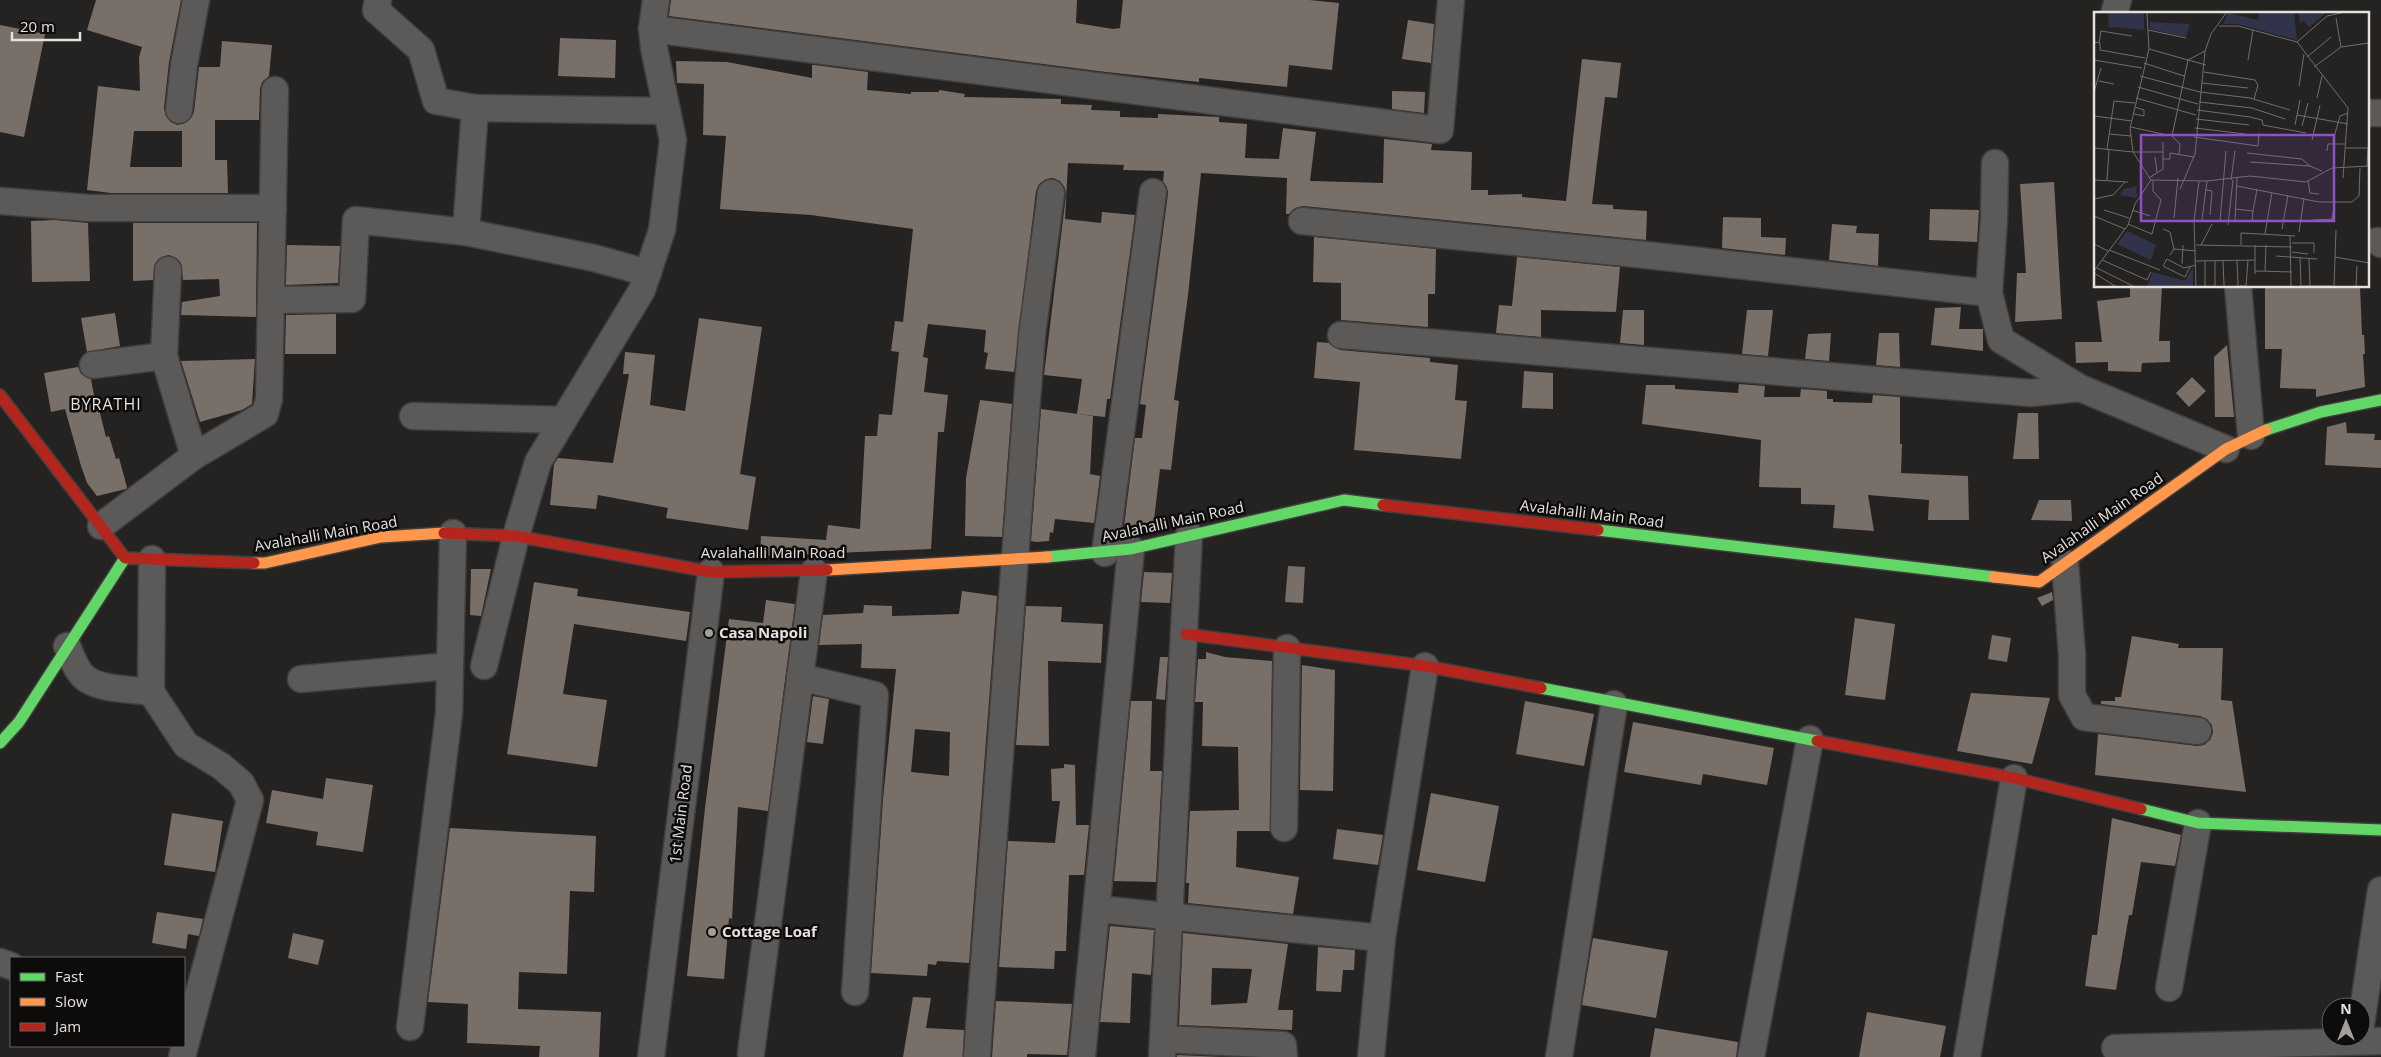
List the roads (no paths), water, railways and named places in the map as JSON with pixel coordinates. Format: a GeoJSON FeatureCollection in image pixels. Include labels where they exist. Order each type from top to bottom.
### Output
{"type":"FeatureCollection","features":[{"type":"Feature","properties":{"kind":"main road"},"geometry":{"type":"LineString","coordinates":[[0,395],[125,558],[19,722],[0,743]]}},
{"type":"Feature","properties":{"kind":"main road","name":"Avalahalli Main Road"},"geometry":{"type":"LineString","coordinates":[[125,558],[265,563],[381,537],[453,533],[516,536],[710,572],[814,571],[1105,553],[1131,549],[1344,500],[2039,582],[2226,449],[2251,436],[2353,403],[2381,400]]}},
{"type":"Feature","properties":{"kind":"main road"},"geometry":{"type":"LineString","coordinates":[[1186,634],[1425,666],[1614,704],[1810,738],[2014,778],[2198,823],[2381,830]]}},
{"type":"Feature","properties":{"kind":"street"},"geometry":{"type":"LineString","coordinates":[[179,110],[184,65],[196,0]]}},
{"type":"Feature","properties":{"kind":"street"},"geometry":{"type":"LineString","coordinates":[[484,666],[516,536],[538,462],[642,290],[662,230],[673,140],[654,48],[652,28],[656,0]]}},
{"type":"Feature","properties":{"kind":"street"},"geometry":{"type":"LineString","coordinates":[[652,28],[1440,130],[1451,0]]}},
{"type":"Feature","properties":{"kind":"street"},"geometry":{"type":"LineString","coordinates":[[377,5],[421,50],[436,101],[475,108],[667,111]]}},
{"type":"Feature","properties":{"kind":"street"},"geometry":{"type":"LineString","coordinates":[[101,526],[194,456],[265,414],[270,399],[275,90]]}},
{"type":"Feature","properties":{"kind":"street"},"geometry":{"type":"LineString","coordinates":[[466,232],[475,108]]}},
{"type":"Feature","properties":{"kind":"street"},"geometry":{"type":"LineString","coordinates":[[2368,113],[2381,113]]}},
{"type":"Feature","properties":{"kind":"street"},"geometry":{"type":"LineString","coordinates":[[1994,162],[1994,219],[1989,294],[2001,340],[2080,388],[2226,449]]}},
{"type":"Feature","properties":{"kind":"street"},"geometry":{"type":"LineString","coordinates":[[1105,553],[1153,192]]}},
{"type":"Feature","properties":{"kind":"street"},"geometry":{"type":"LineString","coordinates":[[977,1055],[1032,336],[1051,193]]}},
{"type":"Feature","properties":{"kind":"street"},"geometry":{"type":"LineString","coordinates":[[0,201],[89,208],[273,208]]}},
{"type":"Feature","properties":{"kind":"street"},"geometry":{"type":"LineString","coordinates":[[271,300],[352,300],[356,220],[466,232],[594,258],[648,273]]}},
{"type":"Feature","properties":{"kind":"street"},"geometry":{"type":"LineString","coordinates":[[1302,221],[1656,256],[1989,294]]}},
{"type":"Feature","properties":{"kind":"street"},"geometry":{"type":"LineString","coordinates":[[168,270],[164,356],[194,456]]}},
{"type":"Feature","properties":{"kind":"street"},"geometry":{"type":"LineString","coordinates":[[2238,288],[2251,436]]}},
{"type":"Feature","properties":{"kind":"street"},"geometry":{"type":"LineString","coordinates":[[1341,335],[2031,393],[2080,388]]}},
{"type":"Feature","properties":{"kind":"street"},"geometry":{"type":"LineString","coordinates":[[93,365],[164,356]]}},
{"type":"Feature","properties":{"kind":"street"},"geometry":{"type":"LineString","coordinates":[[413,416],[563,420]]}},
{"type":"Feature","properties":{"kind":"street"},"geometry":{"type":"LineString","coordinates":[[410,1027],[449,713],[453,533]]}},
{"type":"Feature","properties":{"kind":"street"},"geometry":{"type":"LineString","coordinates":[[1189,535],[1186,634],[1163,1048],[1283,1045],[1284,1057]]}},
{"type":"Feature","properties":{"kind":"street"},"geometry":{"type":"LineString","coordinates":[[1082,1057],[1098,909],[1131,549]]}},
{"type":"Feature","properties":{"kind":"street"},"geometry":{"type":"LineString","coordinates":[[152,559],[151,692],[186,745],[221,766],[241,783],[250,800],[185,1046]]}},
{"type":"Feature","properties":{"kind":"street"},"geometry":{"type":"LineString","coordinates":[[2065,562],[2072,655],[2072,695],[2084,717],[2198,731]]}},
{"type":"Feature","properties":{"kind":"street"},"geometry":{"type":"LineString","coordinates":[[751,1053],[814,571]]}},
{"type":"Feature","properties":{"kind":"street","name":"1st Main Road"},"geometry":{"type":"LineString","coordinates":[[651,1057],[710,572]]}},
{"type":"Feature","properties":{"kind":"street"},"geometry":{"type":"LineString","coordinates":[[67,646],[80,672],[87,680],[106,686],[151,692]]}},
{"type":"Feature","properties":{"kind":"street"},"geometry":{"type":"LineString","coordinates":[[1284,828],[1287,648]]}},
{"type":"Feature","properties":{"kind":"street"},"geometry":{"type":"LineString","coordinates":[[301,679],[450,666]]}},
{"type":"Feature","properties":{"kind":"street"},"geometry":{"type":"LineString","coordinates":[[1371,1057],[1382,938],[1425,666]]}},
{"type":"Feature","properties":{"kind":"street"},"geometry":{"type":"LineString","coordinates":[[800,677],[875,695],[855,992]]}},
{"type":"Feature","properties":{"kind":"street"},"geometry":{"type":"LineString","coordinates":[[1559,1057],[1614,704]]}},
{"type":"Feature","properties":{"kind":"street"},"geometry":{"type":"LineString","coordinates":[[1751,1057],[1810,738]]}},
{"type":"Feature","properties":{"kind":"street"},"geometry":{"type":"LineString","coordinates":[[1967,1057],[2014,778]]}},
{"type":"Feature","properties":{"kind":"street"},"geometry":{"type":"LineString","coordinates":[[2169,988],[2198,823]]}},
{"type":"Feature","properties":{"kind":"street"},"geometry":{"type":"LineString","coordinates":[[2369,997],[2381,890]]}},
{"type":"Feature","properties":{"kind":"street"},"geometry":{"type":"LineString","coordinates":[[1098,909],[1382,938]]}},
{"type":"Feature","properties":{"kind":"street"},"geometry":{"type":"LineString","coordinates":[[2115,1048],[2321,1038]]}},
{"type":"Feature","properties":{"kind":"place","name":"Casa Napoli"},"geometry":{"type":"Point","coordinates":[709,633]}},
{"type":"Feature","properties":{"kind":"place","name":"Cottage Loaf"},"geometry":{"type":"Point","coordinates":[712,932]}},
{"type":"Feature","properties":{"kind":"district","name":"BYRATHI"},"geometry":{"type":"Point","coordinates":[106,404]}}]}
